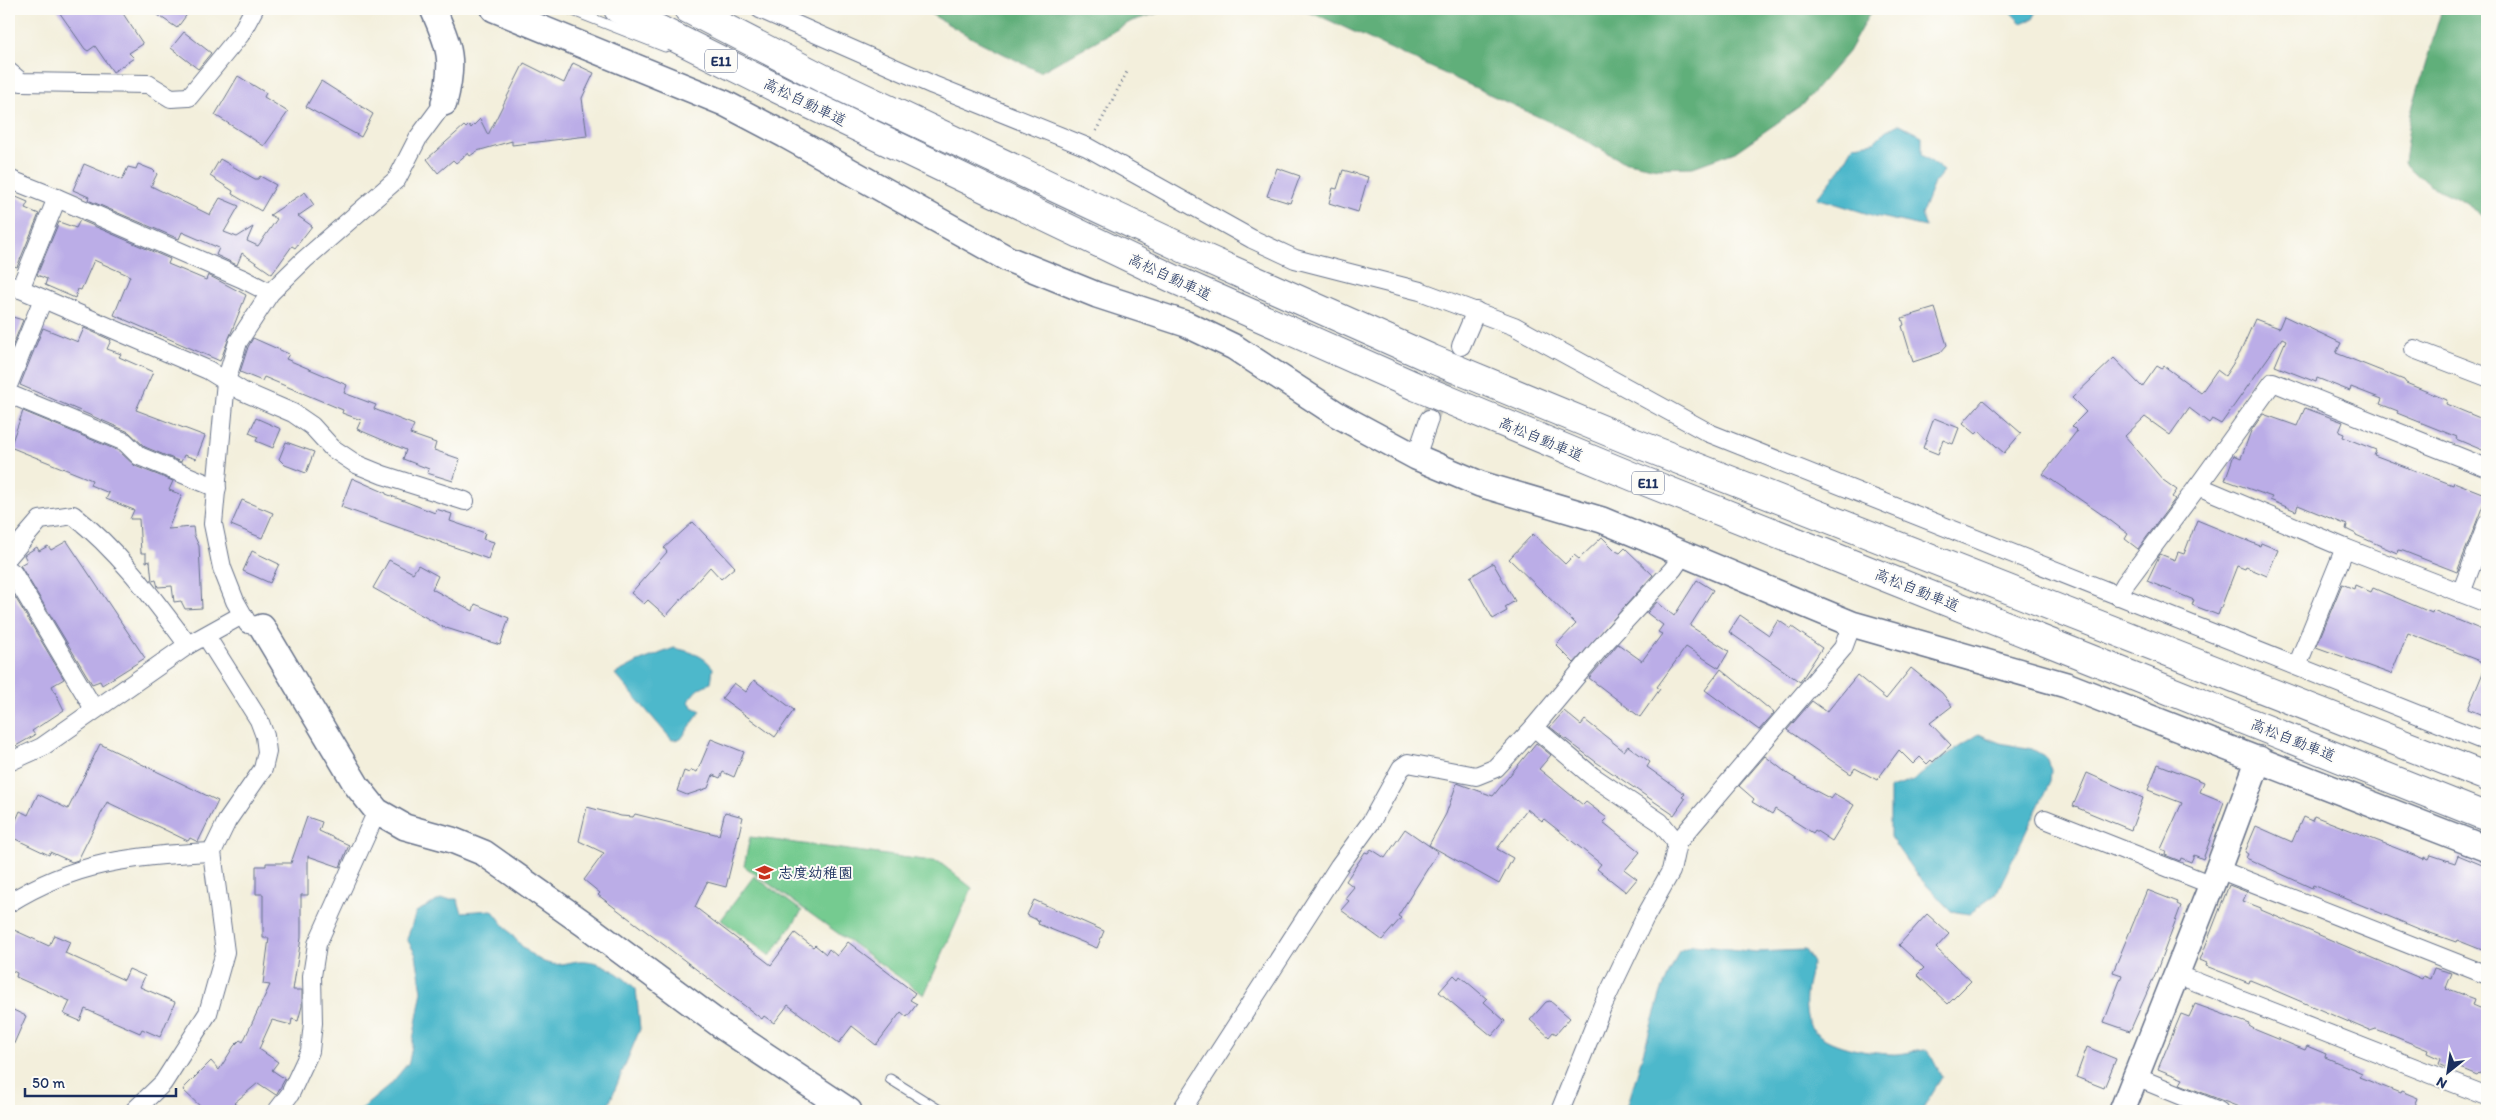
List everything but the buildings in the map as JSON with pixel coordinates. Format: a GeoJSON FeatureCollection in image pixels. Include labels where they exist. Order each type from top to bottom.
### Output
{"type":"FeatureCollection","features":[{"type":"Feature","properties":{"kind":"highway","name":"高松自動車道"},"geometry":{"type":"LineString","coordinates":[[618,9],[780,90],[1176,280],[1417,387],[1643,481],[2487,817]]}},
{"type":"Feature","properties":{"kind":"highway","name":"高松自動車道"},"geometry":{"type":"LineString","coordinates":[[696,12],[822,78],[1187,250],[1432,359],[1628,440],[2487,777]]}},
{"type":"Feature","properties":{"kind":"street"},"geometry":{"type":"LineString","coordinates":[[9,72],[21,82],[148,84],[171,98],[190,97],[240,35],[254,9]]}},
{"type":"Feature","properties":{"kind":"street"},"geometry":{"type":"LineString","coordinates":[[433,9],[448,43],[451,74],[444,103],[418,138],[397,179],[304,260],[270,293],[238,342],[226,381],[213,524],[222,568],[252,621],[357,786],[377,811],[405,827],[452,840],[484,853],[590,928],[722,1027],[849,1111]]}},
{"type":"Feature","properties":{"kind":"street"},"geometry":{"type":"LineString","coordinates":[[494,9],[724,104],[785,135],[1008,259],[1097,295],[1186,324],[1234,347],[1338,415],[1416,458],[1480,484],[1602,520],[1852,624],[2066,686],[2259,759],[2487,849]]}},
{"type":"Feature","properties":{"kind":"street"},"geometry":{"type":"LineString","coordinates":[[760,9],[933,85],[1088,147],[1252,239],[1295,259],[1420,291],[1514,326],[1709,433],[2487,742]]}},
{"type":"Feature","properties":{"kind":"street"},"geometry":{"type":"LineString","coordinates":[[9,179],[58,198],[243,279],[270,293]]}},
{"type":"Feature","properties":{"kind":"street"},"geometry":{"type":"LineString","coordinates":[[58,198],[14,287],[208,370],[242,391],[293,413],[312,426],[332,448],[356,464],[383,475],[465,501]]}},
{"type":"Feature","properties":{"kind":"street"},"geometry":{"type":"LineString","coordinates":[[9,383],[43,298]]}},
{"type":"Feature","properties":{"kind":"street"},"geometry":{"type":"LineString","coordinates":[[1460,346],[1476,311]]}},
{"type":"Feature","properties":{"kind":"street"},"geometry":{"type":"LineString","coordinates":[[2414,350],[2487,377]]}},
{"type":"Feature","properties":{"kind":"street"},"geometry":{"type":"LineString","coordinates":[[2118,596],[2274,382],[2487,468]]}},
{"type":"Feature","properties":{"kind":"street"},"geometry":{"type":"LineString","coordinates":[[9,394],[125,442],[139,456],[217,488]]}},
{"type":"Feature","properties":{"kind":"street"},"geometry":{"type":"LineString","coordinates":[[1416,458],[1429,419]]}},
{"type":"Feature","properties":{"kind":"street"},"geometry":{"type":"LineString","coordinates":[[2198,486],[2345,548],[2487,603]]}},
{"type":"Feature","properties":{"kind":"street"},"geometry":{"type":"LineString","coordinates":[[9,556],[40,520],[73,514],[100,536],[148,591],[188,644]]}},
{"type":"Feature","properties":{"kind":"street"},"geometry":{"type":"LineString","coordinates":[[2461,593],[2487,524]]}},
{"type":"Feature","properties":{"kind":"street"},"geometry":{"type":"LineString","coordinates":[[2297,666],[2345,548]]}},
{"type":"Feature","properties":{"kind":"street"},"geometry":{"type":"LineString","coordinates":[[1181,1111],[1339,866],[1371,822],[1401,768],[1408,763],[1476,776],[1496,768],[1534,727],[1599,649],[1673,569],[1684,553]]}},
{"type":"Feature","properties":{"kind":"street"},"geometry":{"type":"LineString","coordinates":[[9,570],[13,573],[94,709]]}},
{"type":"Feature","properties":{"kind":"street"},"geometry":{"type":"LineString","coordinates":[[9,762],[42,747],[188,644],[252,621]]}},
{"type":"Feature","properties":{"kind":"street"},"geometry":{"type":"LineString","coordinates":[[1560,1111],[1602,1007],[1644,919],[1671,871],[1678,843],[1843,648],[1852,624]]}},
{"type":"Feature","properties":{"kind":"street"},"geometry":{"type":"LineString","coordinates":[[134,1111],[164,1083],[208,1012],[225,952],[212,852],[227,821],[263,769],[267,752],[265,736],[258,720],[206,636]]}},
{"type":"Feature","properties":{"kind":"street"},"geometry":{"type":"LineString","coordinates":[[1534,727],[1592,776],[1660,822],[1678,843]]}},
{"type":"Feature","properties":{"kind":"street"},"geometry":{"type":"LineString","coordinates":[[2122,1111],[2215,877],[2259,759]]}},
{"type":"Feature","properties":{"kind":"street"},"geometry":{"type":"LineString","coordinates":[[277,1111],[290,1094],[310,1051],[313,1023],[312,976],[317,944],[377,811]]}},
{"type":"Feature","properties":{"kind":"street"},"geometry":{"type":"LineString","coordinates":[[2045,819],[2215,877],[2487,975]]}},
{"type":"Feature","properties":{"kind":"street"},"geometry":{"type":"LineString","coordinates":[[9,903],[36,886],[97,864],[174,854],[212,852]]}},
{"type":"Feature","properties":{"kind":"street"},"geometry":{"type":"LineString","coordinates":[[2176,974],[2487,1096]]}},
{"type":"Feature","properties":{"kind":"street"},"geometry":{"type":"LineString","coordinates":[[2136,1077],[2219,1111]]}},
{"type":"Feature","properties":{"kind":"lane"},"geometry":{"type":"LineString","coordinates":[[568,9],[672,49]]}},
{"type":"Feature","properties":{"kind":"lane"},"geometry":{"type":"LineString","coordinates":[[690,56],[780,90]]}},
{"type":"Feature","properties":{"kind":"lane"},"geometry":{"type":"LineString","coordinates":[[890,1078],[940,1111]]}},
{"type":"Feature","properties":{"kind":"path"},"geometry":{"type":"LineString","coordinates":[[1088,147],[1128,70]]}},
{"type":"Feature","properties":{"kind":"green space"},"geometry":{"type":"Polygon","coordinates":[[[922,9],[1171,9],[1132,21],[1040,72],[972,38],[922,9]]]}},
{"type":"Feature","properties":{"kind":"green space"},"geometry":{"type":"Polygon","coordinates":[[[1299,9],[1872,9],[1848,52],[1800,107],[1735,152],[1693,167],[1657,168],[1622,161],[1567,130],[1324,18],[1299,9]]]}},
{"type":"Feature","properties":{"kind":"green space"},"geometry":{"type":"Polygon","coordinates":[[[2442,9],[2487,9],[2487,218],[2457,198],[2429,185],[2404,163],[2411,112],[2442,9]]]}},
{"type":"Feature","properties":{"kind":"green space"},"geometry":{"type":"Polygon","coordinates":[[[750,837],[939,862],[972,888],[924,995],[744,866],[750,837]]]}},
{"type":"Feature","properties":{"kind":"green space"},"geometry":{"type":"Polygon","coordinates":[[[754,876],[802,911],[770,956],[721,920],[754,876]]]}},
{"type":"Feature","properties":{"kind":"water"},"geometry":{"type":"Polygon","coordinates":[[[2007,9],[2038,9],[2033,19],[2021,23],[2007,9]]]}},
{"type":"Feature","properties":{"kind":"water"},"geometry":{"type":"Polygon","coordinates":[[[1899,124],[1922,136],[1922,155],[1944,171],[1934,183],[1921,215],[1926,227],[1875,216],[1817,198],[1841,168],[1854,145],[1874,142],[1885,131],[1899,124]]]}},
{"type":"Feature","properties":{"kind":"water"},"geometry":{"type":"Polygon","coordinates":[[[674,648],[691,652],[701,657],[713,668],[711,683],[698,690],[689,702],[693,707],[701,711],[681,739],[672,740],[615,674],[638,662],[674,648]]]}},
{"type":"Feature","properties":{"kind":"water"},"geometry":{"type":"Polygon","coordinates":[[[1979,734],[2000,743],[2032,749],[2046,757],[2051,770],[2050,782],[1996,894],[1969,914],[1951,911],[1915,873],[1890,837],[1890,788],[1913,781],[1939,760],[1979,734]]]}},
{"type":"Feature","properties":{"kind":"water"},"geometry":{"type":"Polygon","coordinates":[[[441,899],[457,899],[462,912],[492,910],[522,946],[544,962],[565,964],[578,961],[595,962],[617,973],[636,989],[640,1029],[606,1111],[359,1111],[390,1085],[409,1062],[422,991],[416,955],[407,939],[416,912],[441,899]]]}},
{"type":"Feature","properties":{"kind":"water"},"geometry":{"type":"Polygon","coordinates":[[[1693,945],[1757,952],[1805,950],[1813,963],[1807,986],[1806,1012],[1811,1027],[1818,1034],[1836,1044],[1870,1052],[1895,1054],[1928,1050],[1942,1077],[1921,1111],[1626,1111],[1661,992],[1679,951],[1693,945]]]}},
{"type":"Feature","properties":{"kind":"tunnel"},"geometry":{"type":"LineString","coordinates":[[1429,419],[1455,358]]}},
{"type":"Feature","properties":{"kind":"place","name":"志度幼稚園"},"geometry":{"type":"Point","coordinates":[764,873]}}]}
